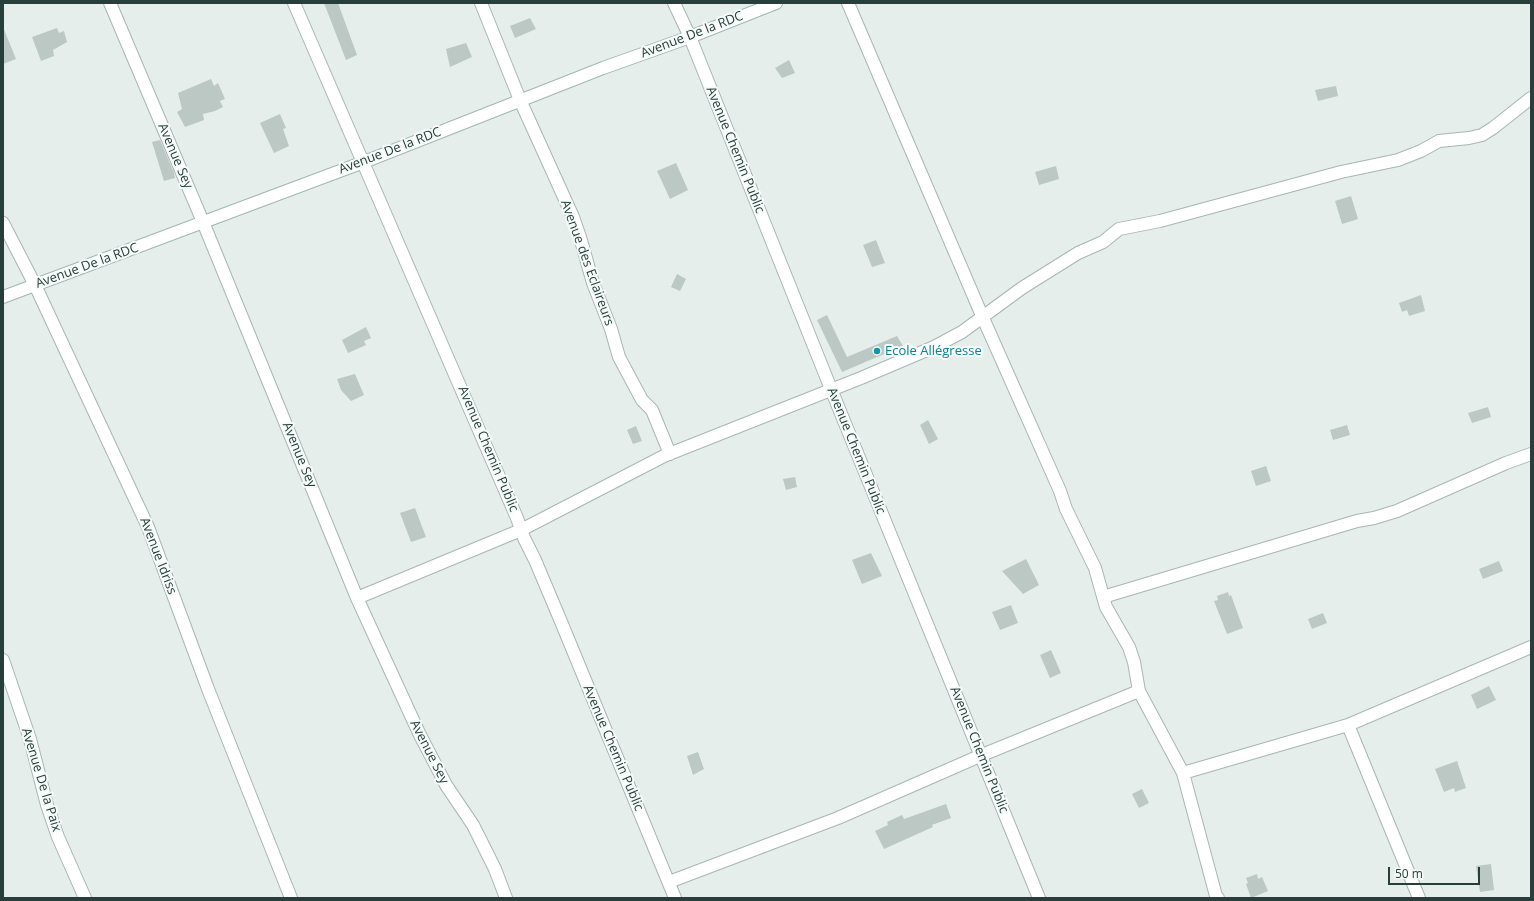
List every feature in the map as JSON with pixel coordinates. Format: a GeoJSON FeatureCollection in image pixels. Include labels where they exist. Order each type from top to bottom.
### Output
{"type":"FeatureCollection","features":[{"type":"Feature","properties":{"kind":"street","name":"Avenue Sey"},"geometry":{"type":"LineString","coordinates":[[110,3],[203,222],[357,598],[419,733],[446,785],[473,826],[495,869],[506,898]]}},
{"type":"Feature","properties":{"kind":"street","name":"Avenue Chemin Public"},"geometry":{"type":"LineString","coordinates":[[294,3],[364,162],[562,624],[675,898]]}},
{"type":"Feature","properties":{"kind":"street","name":"Avenue des Eclaireurs"},"geometry":{"type":"LineString","coordinates":[[480,3],[520,100],[573,217],[593,283],[611,329],[619,357],[642,400],[652,410],[670,454]]}},
{"type":"Feature","properties":{"kind":"street","name":"Avenue Chemin Public"},"geometry":{"type":"LineString","coordinates":[[674,3],[690,37],[831,389],[982,755],[1039,898]]}},
{"type":"Feature","properties":{"kind":"street","name":"Avenue De la RDC"},"geometry":{"type":"LineString","coordinates":[[3,297],[364,162],[520,100],[690,37],[776,3]]}},
{"type":"Feature","properties":{"kind":"street"},"geometry":{"type":"LineString","coordinates":[[848,3],[983,318],[1060,491],[1066,508],[1095,568],[1103,597],[1111,618],[1129,647],[1134,662],[1139,691],[1183,773],[1216,896],[1218,898]]}},
{"type":"Feature","properties":{"kind":"street"},"geometry":{"type":"LineString","coordinates":[[357,598],[521,530],[670,454],[934,347],[962,332],[983,318],[1022,288],[1078,254],[1103,242],[1119,229],[1160,221],[1341,172],[1398,160],[1421,151],[1438,141],[1469,138],[1482,135],[1531,98]]}},
{"type":"Feature","properties":{"kind":"street","name":"Avenue Idriss"},"geometry":{"type":"LineString","coordinates":[[3,223],[35,285],[148,527],[208,689],[291,898]]}},
{"type":"Feature","properties":{"kind":"street"},"geometry":{"type":"LineString","coordinates":[[1103,597],[1357,521],[1374,518],[1397,511],[1499,466],[1531,454]]}},
{"type":"Feature","properties":{"kind":"street"},"geometry":{"type":"LineString","coordinates":[[1183,773],[1348,725],[1531,647]]}},
{"type":"Feature","properties":{"kind":"street","name":"Avenue De la Paix"},"geometry":{"type":"LineString","coordinates":[[3,660],[30,739],[47,805],[58,837],[85,898]]}},
{"type":"Feature","properties":{"kind":"street"},"geometry":{"type":"LineString","coordinates":[[669,882],[838,818],[982,755],[1139,691]]}},
{"type":"Feature","properties":{"kind":"street"},"geometry":{"type":"LineString","coordinates":[[1348,725],[1419,898]]}},
{"type":"Feature","properties":{"kind":"building"},"geometry":{"type":"Polygon","coordinates":[[[324,3],[338,3],[357,55],[346,60],[324,3]]]}},
{"type":"Feature","properties":{"kind":"building"},"geometry":{"type":"Polygon","coordinates":[[[530,18],[536,29],[515,38],[510,26],[530,18]]]}},
{"type":"Feature","properties":{"kind":"building"},"geometry":{"type":"Polygon","coordinates":[[[3,27],[16,59],[3,64],[3,27]]]}},
{"type":"Feature","properties":{"kind":"building"},"geometry":{"type":"Polygon","coordinates":[[[57,28],[59,33],[64,31],[67,42],[53,50],[54,56],[41,61],[32,37],[57,28]]]}},
{"type":"Feature","properties":{"kind":"building"},"geometry":{"type":"Polygon","coordinates":[[[466,43],[472,57],[450,67],[446,49],[466,43]]]}},
{"type":"Feature","properties":{"kind":"building"},"geometry":{"type":"Polygon","coordinates":[[[789,60],[795,73],[782,78],[775,68],[789,60]]]}},
{"type":"Feature","properties":{"kind":"building"},"geometry":{"type":"Polygon","coordinates":[[[211,79],[214,86],[218,83],[225,99],[220,101],[223,107],[203,114],[204,120],[185,127],[177,112],[182,109],[178,93],[211,79]]]}},
{"type":"Feature","properties":{"kind":"building"},"geometry":{"type":"Polygon","coordinates":[[[1336,86],[1338,96],[1318,101],[1315,90],[1336,86]]]}},
{"type":"Feature","properties":{"kind":"building"},"geometry":{"type":"Polygon","coordinates":[[[280,114],[286,128],[283,129],[289,146],[274,153],[260,123],[280,114]]]}},
{"type":"Feature","properties":{"kind":"building"},"geometry":{"type":"Polygon","coordinates":[[[160,140],[175,178],[164,181],[152,142],[160,140]]]}},
{"type":"Feature","properties":{"kind":"building"},"geometry":{"type":"Polygon","coordinates":[[[676,163],[688,190],[670,199],[657,171],[676,163]]]}},
{"type":"Feature","properties":{"kind":"building"},"geometry":{"type":"Polygon","coordinates":[[[1056,166],[1059,179],[1039,185],[1035,172],[1056,166]]]}},
{"type":"Feature","properties":{"kind":"building"},"geometry":{"type":"Polygon","coordinates":[[[1351,196],[1358,219],[1342,224],[1335,201],[1351,196]]]}},
{"type":"Feature","properties":{"kind":"building"},"geometry":{"type":"Polygon","coordinates":[[[876,240],[885,263],[872,267],[863,245],[876,240]]]}},
{"type":"Feature","properties":{"kind":"building"},"geometry":{"type":"Polygon","coordinates":[[[677,274],[686,279],[680,291],[671,287],[677,274]]]}},
{"type":"Feature","properties":{"kind":"building"},"geometry":{"type":"Polygon","coordinates":[[[1421,295],[1425,311],[1409,316],[1407,310],[1402,312],[1399,303],[1421,295]]]}},
{"type":"Feature","properties":{"kind":"building"},"geometry":{"type":"Polygon","coordinates":[[[827,315],[847,357],[897,336],[903,346],[842,372],[817,320],[827,315]]]}},
{"type":"Feature","properties":{"kind":"building"},"geometry":{"type":"Polygon","coordinates":[[[366,327],[371,338],[364,341],[366,345],[348,353],[342,340],[366,327]]]}},
{"type":"Feature","properties":{"kind":"building"},"geometry":{"type":"Polygon","coordinates":[[[355,374],[364,395],[351,401],[341,390],[337,379],[355,374]]]}},
{"type":"Feature","properties":{"kind":"building"},"geometry":{"type":"Polygon","coordinates":[[[1488,407],[1491,417],[1472,423],[1468,413],[1488,407]]]}},
{"type":"Feature","properties":{"kind":"building"},"geometry":{"type":"Polygon","coordinates":[[[928,420],[938,439],[929,444],[920,425],[928,420]]]}},
{"type":"Feature","properties":{"kind":"building"},"geometry":{"type":"Polygon","coordinates":[[[1347,425],[1350,435],[1333,440],[1330,430],[1347,425]]]}},
{"type":"Feature","properties":{"kind":"building"},"geometry":{"type":"Polygon","coordinates":[[[636,426],[642,441],[633,444],[627,430],[636,426]]]}},
{"type":"Feature","properties":{"kind":"building"},"geometry":{"type":"Polygon","coordinates":[[[1266,466],[1271,481],[1256,486],[1251,471],[1266,466]]]}},
{"type":"Feature","properties":{"kind":"building"},"geometry":{"type":"Polygon","coordinates":[[[795,477],[797,487],[786,490],[783,479],[795,477]]]}},
{"type":"Feature","properties":{"kind":"building"},"geometry":{"type":"Polygon","coordinates":[[[415,508],[426,537],[411,542],[400,513],[415,508]]]}},
{"type":"Feature","properties":{"kind":"building"},"geometry":{"type":"Polygon","coordinates":[[[871,553],[882,576],[862,584],[852,560],[871,553]]]}},
{"type":"Feature","properties":{"kind":"building"},"geometry":{"type":"Polygon","coordinates":[[[1026,559],[1039,585],[1023,594],[1002,571],[1026,559]]]}},
{"type":"Feature","properties":{"kind":"building"},"geometry":{"type":"Polygon","coordinates":[[[1499,561],[1503,571],[1483,579],[1479,569],[1499,561]]]}},
{"type":"Feature","properties":{"kind":"building"},"geometry":{"type":"Polygon","coordinates":[[[1228,592],[1229,596],[1231,595],[1243,628],[1227,634],[1214,601],[1218,600],[1217,596],[1228,592]]]}},
{"type":"Feature","properties":{"kind":"building"},"geometry":{"type":"Polygon","coordinates":[[[1011,605],[1018,623],[1000,630],[992,612],[1011,605]]]}},
{"type":"Feature","properties":{"kind":"building"},"geometry":{"type":"Polygon","coordinates":[[[1323,613],[1327,623],[1312,629],[1308,619],[1323,613]]]}},
{"type":"Feature","properties":{"kind":"building"},"geometry":{"type":"Polygon","coordinates":[[[1051,650],[1061,673],[1050,678],[1040,655],[1051,650]]]}},
{"type":"Feature","properties":{"kind":"building"},"geometry":{"type":"Polygon","coordinates":[[[1489,686],[1496,700],[1477,709],[1471,695],[1489,686]]]}},
{"type":"Feature","properties":{"kind":"building"},"geometry":{"type":"Polygon","coordinates":[[[698,752],[704,769],[693,775],[687,756],[698,752]]]}},
{"type":"Feature","properties":{"kind":"building"},"geometry":{"type":"Polygon","coordinates":[[[1457,761],[1466,788],[1455,792],[1454,788],[1444,792],[1435,769],[1457,761]]]}},
{"type":"Feature","properties":{"kind":"building"},"geometry":{"type":"Polygon","coordinates":[[[1142,789],[1149,803],[1139,808],[1132,794],[1142,789]]]}},
{"type":"Feature","properties":{"kind":"building"},"geometry":{"type":"Polygon","coordinates":[[[946,804],[951,818],[932,825],[933,827],[884,849],[875,831],[888,825],[887,822],[902,815],[904,819],[946,804]]]}},
{"type":"Feature","properties":{"kind":"building"},"geometry":{"type":"Polygon","coordinates":[[[1491,864],[1494,890],[1480,892],[1476,866],[1491,864]]]}},
{"type":"Feature","properties":{"kind":"building"},"geometry":{"type":"Polygon","coordinates":[[[1257,874],[1258,879],[1262,877],[1268,891],[1251,898],[1246,884],[1248,883],[1246,878],[1257,874]]]}},
{"type":"Feature","properties":{"kind":"place","name":"Ecole Allégresse"},"geometry":{"type":"Point","coordinates":[877,351]}}]}
